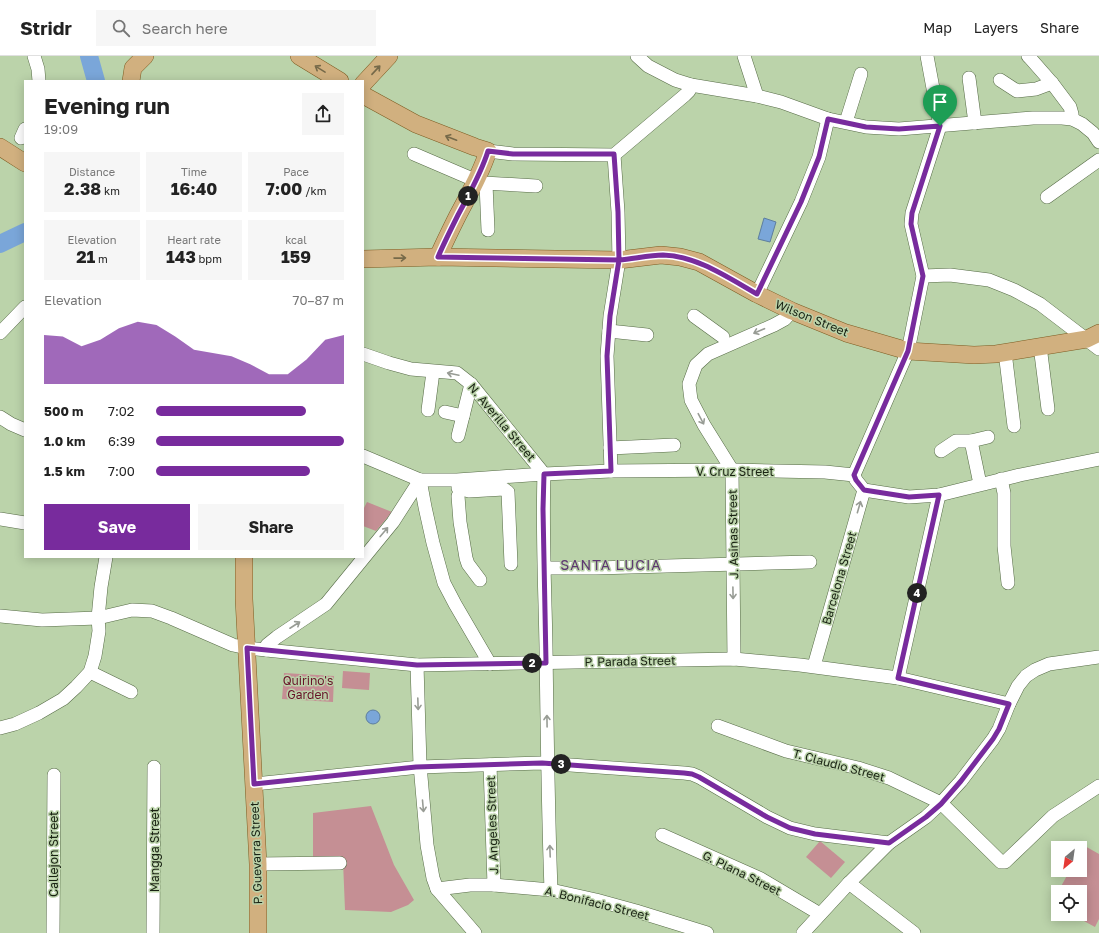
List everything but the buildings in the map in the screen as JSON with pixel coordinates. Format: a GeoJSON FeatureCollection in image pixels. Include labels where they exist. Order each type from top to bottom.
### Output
{"type":"FeatureCollection","features":[{"type":"Feature","properties":{"kind":"main road"},"geometry":{"type":"LineString","coordinates":[[299,56],[338,80]]}},
{"type":"Feature","properties":{"kind":"main road"},"geometry":{"type":"LineString","coordinates":[[364,83],[389,56]]}},
{"type":"Feature","properties":{"kind":"main road"},"geometry":{"type":"LineString","coordinates":[[364,95],[416,124],[475,148],[488,151],[481,182],[457,217],[438,257]]}},
{"type":"Feature","properties":{"kind":"main road"},"geometry":{"type":"LineString","coordinates":[[0,147],[24,162]]}},
{"type":"Feature","properties":{"kind":"main road","name":"Wilson Street"},"geometry":{"type":"LineString","coordinates":[[364,259],[438,257],[619,260],[661,255],[680,256],[699,262],[757,294],[792,311],[846,333],[908,351],[996,354],[1040,346],[1095,340]]}},
{"type":"Feature","properties":{"kind":"main road","name":"P. Guevarra Street"},"geometry":{"type":"LineString","coordinates":[[244,558],[244,599],[258,864],[258,933]]}},
{"type":"Feature","properties":{"kind":"street"},"geometry":{"type":"LineString","coordinates":[[34,56],[38,69],[39,80]]}},
{"type":"Feature","properties":{"kind":"street"},"geometry":{"type":"LineString","coordinates":[[638,56],[648,66],[675,80],[691,85],[757,96],[781,102],[828,119],[866,127],[899,129],[1033,118],[1062,118],[1072,119],[1082,124],[1093,133],[1099,142]]}},
{"type":"Feature","properties":{"kind":"street"},"geometry":{"type":"LineString","coordinates":[[744,56],[757,96]]}},
{"type":"Feature","properties":{"kind":"street"},"geometry":{"type":"LineString","coordinates":[[927,56],[940,126],[912,213],[911,224],[923,276],[908,351],[854,475],[856,480],[864,490],[909,497],[939,495],[980,484],[1099,460]]}},
{"type":"Feature","properties":{"kind":"street"},"geometry":{"type":"LineString","coordinates":[[1028,56],[1052,83],[1070,107],[1072,119]]}},
{"type":"Feature","properties":{"kind":"street"},"geometry":{"type":"LineString","coordinates":[[846,122],[861,74]]}},
{"type":"Feature","properties":{"kind":"street"},"geometry":{"type":"LineString","coordinates":[[969,78],[974,123]]}},
{"type":"Feature","properties":{"kind":"street"},"geometry":{"type":"LineString","coordinates":[[1000,80],[1017,91],[1036,89],[1052,83]]}},
{"type":"Feature","properties":{"kind":"street"},"geometry":{"type":"LineString","coordinates":[[488,151],[513,154],[614,154],[685,95],[689,91],[691,85]]}},
{"type":"Feature","properties":{"kind":"street"},"geometry":{"type":"LineString","coordinates":[[757,294],[801,202],[819,157],[828,119]]}},
{"type":"Feature","properties":{"kind":"street"},"geometry":{"type":"LineString","coordinates":[[414,154],[481,182],[536,186]]}},
{"type":"Feature","properties":{"kind":"street"},"geometry":{"type":"LineString","coordinates":[[611,471],[607,356],[610,316],[619,260],[618,212],[614,154]]}},
{"type":"Feature","properties":{"kind":"street"},"geometry":{"type":"LineString","coordinates":[[1048,197],[1099,160]]}},
{"type":"Feature","properties":{"kind":"street"},"geometry":{"type":"LineString","coordinates":[[481,182],[488,230]]}},
{"type":"Feature","properties":{"kind":"street"},"geometry":{"type":"LineString","coordinates":[[923,276],[950,275],[989,280],[1014,290],[1040,304],[1095,340]]}},
{"type":"Feature","properties":{"kind":"street"},"geometry":{"type":"LineString","coordinates":[[0,333],[24,308]]}},
{"type":"Feature","properties":{"kind":"street"},"geometry":{"type":"LineString","coordinates":[[732,470],[704,425],[691,400],[689,384],[696,365],[708,354],[785,319],[792,311]]}},
{"type":"Feature","properties":{"kind":"street"},"geometry":{"type":"LineString","coordinates":[[694,316],[723,337]]}},
{"type":"Feature","properties":{"kind":"street"},"geometry":{"type":"LineString","coordinates":[[609,331],[647,334]]}},
{"type":"Feature","properties":{"kind":"street"},"geometry":{"type":"LineString","coordinates":[[1040,346],[1048,409]]}},
{"type":"Feature","properties":{"kind":"street"},"geometry":{"type":"LineString","coordinates":[[1005,352],[1014,426]]}},
{"type":"Feature","properties":{"kind":"street","name":"N. Averilla Street"},"geometry":{"type":"LineString","coordinates":[[364,354],[411,369],[457,373],[471,384],[544,474]]}},
{"type":"Feature","properties":{"kind":"street"},"geometry":{"type":"LineString","coordinates":[[428,410],[433,372]]}},
{"type":"Feature","properties":{"kind":"street"},"geometry":{"type":"LineString","coordinates":[[458,436],[471,384]]}},
{"type":"Feature","properties":{"kind":"street"},"geometry":{"type":"LineString","coordinates":[[445,412],[463,416]]}},
{"type":"Feature","properties":{"kind":"street"},"geometry":{"type":"LineString","coordinates":[[0,418],[24,430]]}},
{"type":"Feature","properties":{"kind":"street"},"geometry":{"type":"LineString","coordinates":[[941,451],[956,441],[971,441],[988,437]]}},
{"type":"Feature","properties":{"kind":"street"},"geometry":{"type":"LineString","coordinates":[[971,441],[980,484]]}},
{"type":"Feature","properties":{"kind":"street"},"geometry":{"type":"LineString","coordinates":[[610,448],[674,445]]}},
{"type":"Feature","properties":{"kind":"street","name":"V. Cruz Street"},"geometry":{"type":"LineString","coordinates":[[364,456],[420,480],[457,480],[611,471],[732,470],[825,472],[854,475]]}},
{"type":"Feature","properties":{"kind":"street","name":"J. Asinas Street"},"geometry":{"type":"LineString","coordinates":[[732,470],[734,659]]}},
{"type":"Feature","properties":{"kind":"street"},"geometry":{"type":"LineString","coordinates":[[544,474],[543,509],[547,763],[551,890]]}},
{"type":"Feature","properties":{"kind":"street"},"geometry":{"type":"LineString","coordinates":[[364,557],[393,522],[420,480]]}},
{"type":"Feature","properties":{"kind":"street"},"geometry":{"type":"LineString","coordinates":[[420,480],[428,522],[444,583],[490,664]]}},
{"type":"Feature","properties":{"kind":"street"},"geometry":{"type":"LineString","coordinates":[[1000,480],[1000,493],[1004,506],[1004,546],[1008,583]]}},
{"type":"Feature","properties":{"kind":"street"},"geometry":{"type":"LineString","coordinates":[[480,580],[468,564],[466,558],[460,522],[458,492],[504,489],[508,492],[510,564]]}},
{"type":"Feature","properties":{"kind":"street","name":"Barcelona Street"},"geometry":{"type":"LineString","coordinates":[[814,666],[864,490]]}},
{"type":"Feature","properties":{"kind":"street"},"geometry":{"type":"LineString","coordinates":[[898,678],[939,495]]}},
{"type":"Feature","properties":{"kind":"street"},"geometry":{"type":"LineString","coordinates":[[0,519],[24,523]]}},
{"type":"Feature","properties":{"kind":"street"},"geometry":{"type":"LineString","coordinates":[[0,728],[15,724],[39,713],[63,698],[90,672],[95,656],[101,586],[106,558]]}},
{"type":"Feature","properties":{"kind":"street"},"geometry":{"type":"LineString","coordinates":[[266,650],[267,645],[326,604],[364,558]]}},
{"type":"Feature","properties":{"kind":"street"},"geometry":{"type":"LineString","coordinates":[[545,568],[733,565],[810,562]]}},
{"type":"Feature","properties":{"kind":"street","name":"P. Parada Street"},"geometry":{"type":"LineString","coordinates":[[0,616],[42,620],[98,618],[132,610],[152,611],[233,645],[247,648],[417,665],[734,659],[814,666],[898,678],[1009,704]]}},
{"type":"Feature","properties":{"kind":"street"},"geometry":{"type":"LineString","coordinates":[[803,933],[849,883],[889,843],[926,817],[941,804],[961,781],[993,739],[1018,686],[1026,676],[1048,664],[1099,657]]}},
{"type":"Feature","properties":{"kind":"street"},"geometry":{"type":"LineString","coordinates":[[417,665],[420,767],[427,845],[433,878],[437,889],[475,933]]}},
{"type":"Feature","properties":{"kind":"street"},"geometry":{"type":"LineString","coordinates":[[90,672],[131,692]]}},
{"type":"Feature","properties":{"kind":"street","name":"T. Claudio Street"},"geometry":{"type":"LineString","coordinates":[[718,726],[786,751],[858,768],[889,778],[941,804],[1003,863],[1053,816],[1099,786]]}},
{"type":"Feature","properties":{"kind":"street"},"geometry":{"type":"LineString","coordinates":[[254,784],[420,767],[547,763],[692,774],[708,781],[767,817],[790,828],[815,834],[889,843]]}},
{"type":"Feature","properties":{"kind":"street","name":"J. Angeles Street"},"geometry":{"type":"LineString","coordinates":[[490,765],[494,885]]}},
{"type":"Feature","properties":{"kind":"street","name":"Mangga Street"},"geometry":{"type":"LineString","coordinates":[[153,933],[154,767]]}},
{"type":"Feature","properties":{"kind":"street","name":"Callejon Street"},"geometry":{"type":"LineString","coordinates":[[53,933],[54,775]]}},
{"type":"Feature","properties":{"kind":"street","name":"G. Plana Street"},"geometry":{"type":"LineString","coordinates":[[662,835],[761,879],[820,914]]}},
{"type":"Feature","properties":{"kind":"street"},"geometry":{"type":"LineString","coordinates":[[258,864],[340,863]]}},
{"type":"Feature","properties":{"kind":"street"},"geometry":{"type":"LineString","coordinates":[[849,883],[914,933]]}},
{"type":"Feature","properties":{"kind":"street","name":"A. Bonifacio Street"},"geometry":{"type":"LineString","coordinates":[[437,889],[470,885],[494,885],[551,890],[622,907],[707,933]]}},
{"type":"Feature","properties":{"kind":"green space"},"geometry":{"type":"Polygon","coordinates":[[[367,502],[392,512],[376,531],[364,526],[364,508],[367,502]]]}},
{"type":"Feature","properties":{"kind":"green space"},"geometry":{"type":"Polygon","coordinates":[[[343,671],[370,673],[369,690],[342,688],[343,671]]]}},
{"type":"Feature","properties":{"kind":"green space","name":"Quirino's Garden"},"geometry":{"type":"Polygon","coordinates":[[[284,673],[334,676],[333,702],[282,699],[284,673]]]}},
{"type":"Feature","properties":{"kind":"green space"},"geometry":{"type":"Polygon","coordinates":[[[371,806],[394,865],[414,900],[408,905],[391,912],[345,910],[343,861],[313,862],[313,813],[371,806]]]}},
{"type":"Feature","properties":{"kind":"green space"},"geometry":{"type":"Polygon","coordinates":[[[820,841],[845,862],[831,878],[806,857],[820,841]]]}},
{"type":"Feature","properties":{"kind":"green space"},"geometry":{"type":"Polygon","coordinates":[[[1087,847],[1099,854],[1099,919],[1095,927],[1084,921],[1087,921],[1087,885],[1062,885],[1066,877],[1087,877],[1087,847]]]}},
{"type":"Feature","properties":{"kind":"water"},"geometry":{"type":"Polygon","coordinates":[[[764,218],[776,222],[770,242],[758,239],[764,218]]]}},
{"type":"Feature","properties":{"kind":"water"},"geometry":{"type":"Polygon","coordinates":[[[370,710],[376,710],[380,714],[380,720],[376,724],[370,724],[366,720],[366,714],[370,710]]]}},
{"type":"Feature","properties":{"kind":"waterway"},"geometry":{"type":"LineString","coordinates":[[89,56],[96,80]]}},
{"type":"Feature","properties":{"kind":"waterway"},"geometry":{"type":"LineString","coordinates":[[0,244],[24,232]]}},
{"type":"Feature","properties":{"kind":"district","name":"SANTA LUCIA"},"geometry":{"type":"Point","coordinates":[611,564]}},
{"type":"Feature","properties":{"kind":"route"},"geometry":{"type":"LineString","coordinates":[[940,126],[899,129],[866,127],[828,119],[819,157],[801,202],[757,294],[699,262],[680,256],[661,255],[619,260],[618,212],[614,154],[513,154],[488,151],[476,181],[438,257],[619,260],[610,316],[607,356],[611,471],[544,474],[543,509],[546,663],[417,665],[247,648],[254,784],[416,767],[542,763],[684,773],[692,774],[708,781],[767,817],[790,828],[815,834],[889,843],[926,817],[941,804],[961,781],[993,739],[999,729],[1009,704],[898,678],[939,495],[909,497],[864,490],[854,475],[908,351],[923,276],[911,224],[912,213],[940,126]]}}]}
